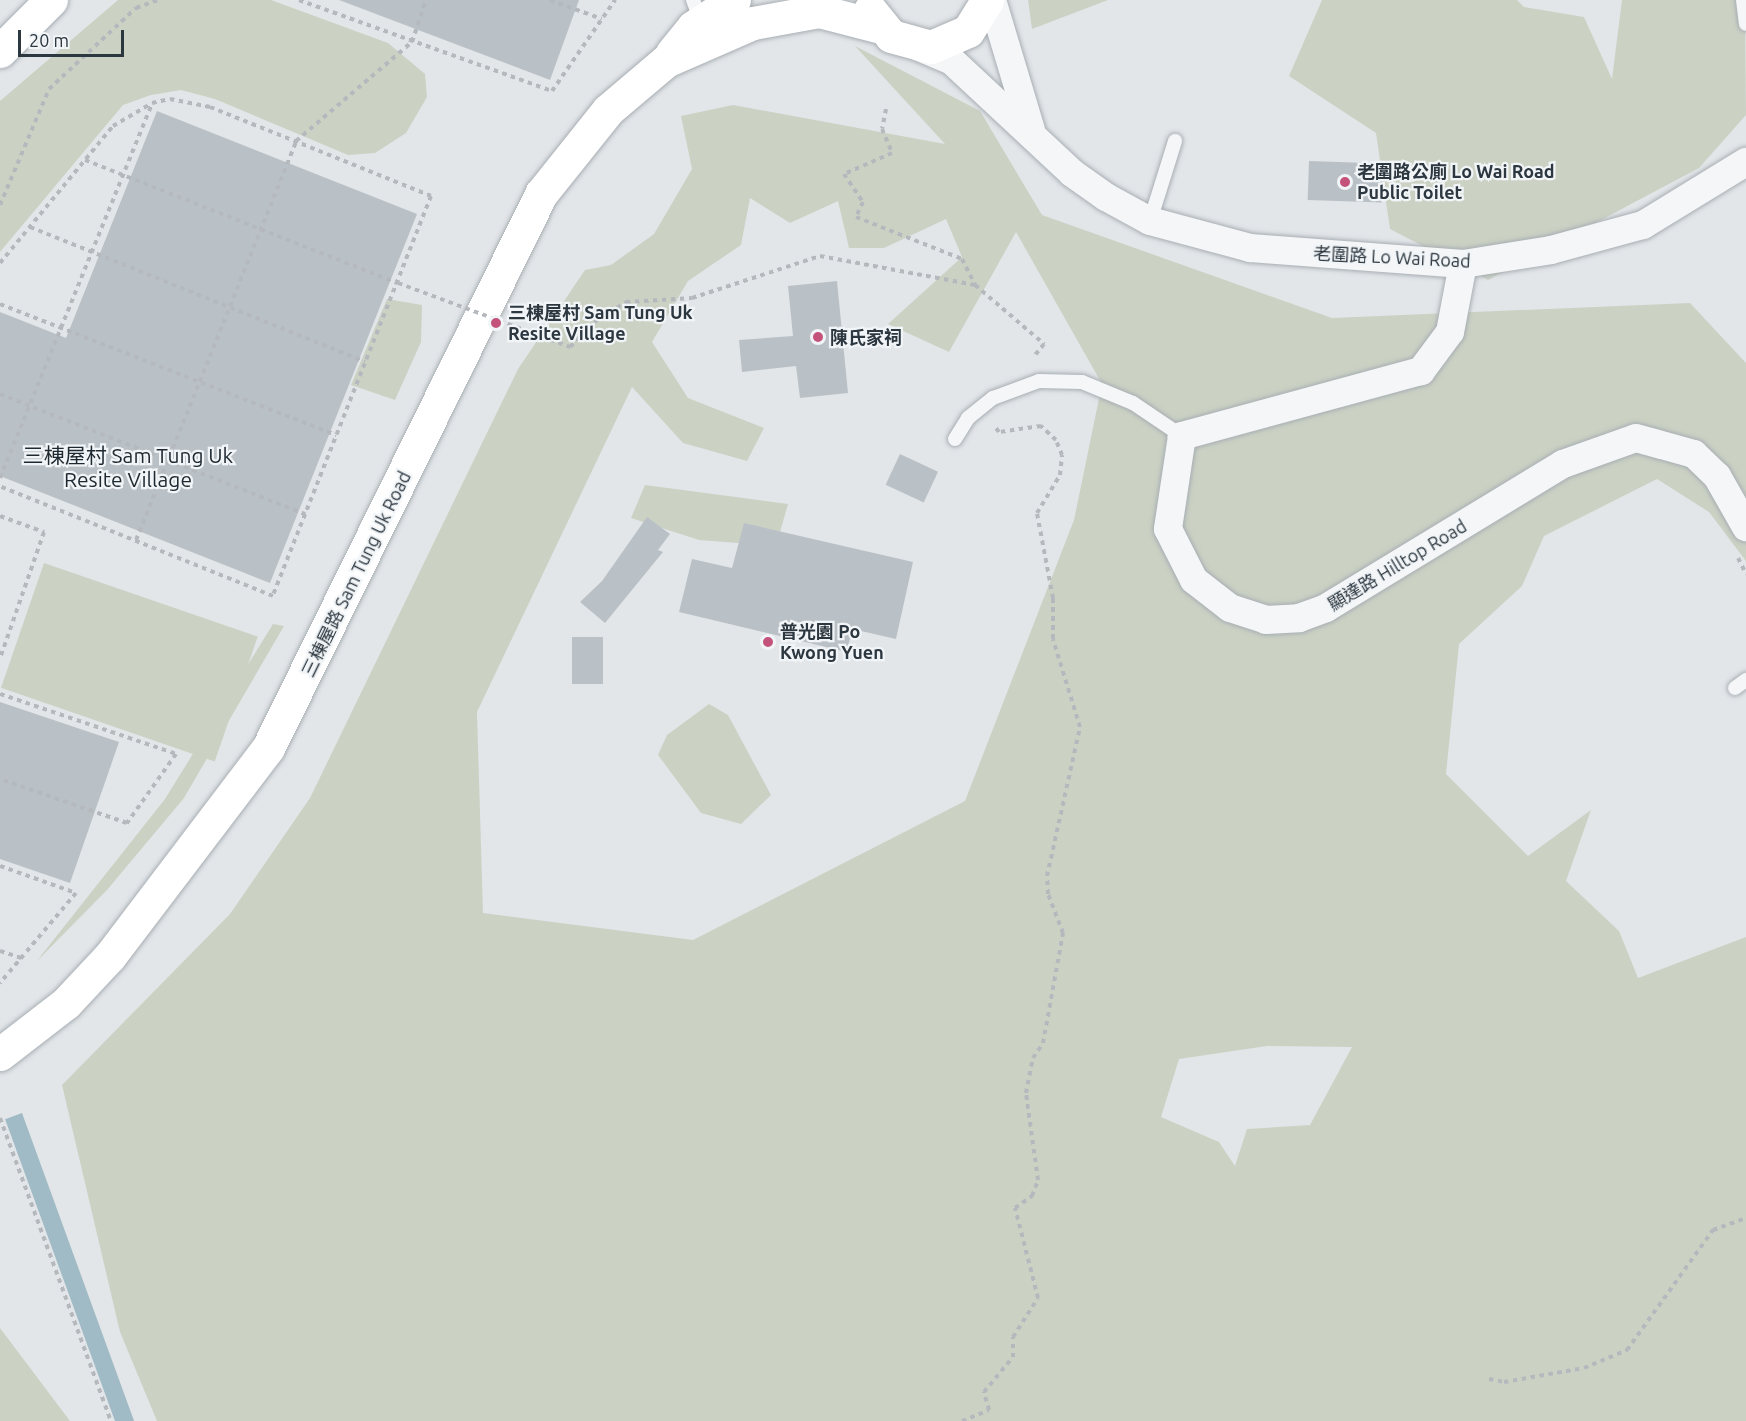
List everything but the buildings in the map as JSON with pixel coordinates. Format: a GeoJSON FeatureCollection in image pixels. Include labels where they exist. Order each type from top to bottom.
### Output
{"type":"FeatureCollection","features":[{"type":"Feature","properties":{"kind":"main road"},"geometry":{"type":"LineString","coordinates":[[0,51],[51,0]]}},
{"type":"Feature","properties":{"kind":"main road","name":"三棟屋路 Sam Tung Uk Road"},"geometry":{"type":"LineString","coordinates":[[666,61],[697,10],[734,0]]}},
{"type":"Feature","properties":{"kind":"main road"},"geometry":{"type":"LineString","coordinates":[[917,46],[957,39],[978,20],[987,0]]}},
{"type":"Feature","properties":{"kind":"main road","name":"三棟屋路 Sam Tung Uk Road"},"geometry":{"type":"LineString","coordinates":[[0,1054],[25,1041],[66,1004],[110,956],[268,748],[541,195],[608,110],[666,61],[753,23],[799,14],[873,14],[917,46]]}},
{"type":"Feature","properties":{"kind":"street","name":"老圍路 Lo Wai Road"},"geometry":{"type":"LineString","coordinates":[[992,0],[1019,102],[1043,148]]}},
{"type":"Feature","properties":{"kind":"street","name":"老圍路 Lo Wai Road"},"geometry":{"type":"LineString","coordinates":[[917,46],[952,61],[1043,148],[1081,179],[1150,221],[1250,248],[1463,264],[1551,250],[1643,225],[1746,162]]}},
{"type":"Feature","properties":{"kind":"street"},"geometry":{"type":"LineString","coordinates":[[1182,436],[1421,371],[1450,332],[1463,264]]}},
{"type":"Feature","properties":{"kind":"street","name":"顯達路 Hilltop Road"},"geometry":{"type":"LineString","coordinates":[[1182,436],[1168,529],[1179,560],[1194,580],[1230,608],[1266,620],[1326,608],[1563,464],[1636,438],[1694,454],[1717,476],[1739,536]]}},
{"type":"Feature","properties":{"kind":"lane"},"geometry":{"type":"LineString","coordinates":[[1743,0],[1746,24]]}},
{"type":"Feature","properties":{"kind":"lane"},"geometry":{"type":"LineString","coordinates":[[1150,221],[1175,141]]}},
{"type":"Feature","properties":{"kind":"lane"},"geometry":{"type":"LineString","coordinates":[[956,439],[968,418],[993,398],[1039,381],[1082,382],[1132,403],[1182,436]]}},
{"type":"Feature","properties":{"kind":"path"},"geometry":{"type":"LineString","coordinates":[[0,205],[49,89],[136,8],[158,0]]}},
{"type":"Feature","properties":{"kind":"path"},"geometry":{"type":"LineString","coordinates":[[299,0],[552,91],[615,0]]}},
{"type":"Feature","properties":{"kind":"path"},"geometry":{"type":"LineString","coordinates":[[136,540],[296,141],[412,42],[426,0]]}},
{"type":"Feature","properties":{"kind":"path"},"geometry":{"type":"LineString","coordinates":[[550,0],[602,19]]}},
{"type":"Feature","properties":{"kind":"path"},"geometry":{"type":"LineString","coordinates":[[0,263],[113,126],[152,103],[170,99],[210,107],[431,196],[273,596],[0,486]]}},
{"type":"Feature","properties":{"kind":"path"},"geometry":{"type":"LineString","coordinates":[[0,478],[152,103]]}},
{"type":"Feature","properties":{"kind":"path"},"geometry":{"type":"LineString","coordinates":[[886,109],[882,129],[892,153],[844,174],[863,202],[856,217],[962,259],[975,285],[1044,344],[1031,359],[1039,381]]}},
{"type":"Feature","properties":{"kind":"path"},"geometry":{"type":"LineString","coordinates":[[85,160],[261,231],[570,347],[594,322],[626,302],[692,298],[820,256],[975,285]]}},
{"type":"Feature","properties":{"kind":"path"},"geometry":{"type":"LineString","coordinates":[[30,227],[365,362]]}},
{"type":"Feature","properties":{"kind":"path"},"geometry":{"type":"LineString","coordinates":[[0,304],[336,435]]}},
{"type":"Feature","properties":{"kind":"path"},"geometry":{"type":"LineString","coordinates":[[0,394],[305,514]]}},
{"type":"Feature","properties":{"kind":"path"},"geometry":{"type":"LineString","coordinates":[[962,1421],[989,1410],[984,1392],[1013,1356],[1013,1337],[1038,1298],[1015,1208],[1032,1196],[1038,1179],[1026,1093],[1033,1058],[1043,1043],[1063,933],[1048,894],[1047,876],[1080,727],[1053,639],[1053,598],[1037,513],[1060,475],[1062,455],[1056,440],[1041,426],[999,432],[990,421],[997,417]]}},
{"type":"Feature","properties":{"kind":"path"},"geometry":{"type":"LineString","coordinates":[[0,516],[44,532],[0,658]]}},
{"type":"Feature","properties":{"kind":"path"},"geometry":{"type":"LineString","coordinates":[[1739,536],[1746,574]]}},
{"type":"Feature","properties":{"kind":"path"},"geometry":{"type":"LineString","coordinates":[[0,694],[176,754],[127,823],[0,779]]}},
{"type":"Feature","properties":{"kind":"path"},"geometry":{"type":"LineString","coordinates":[[0,866],[76,893],[25,959],[0,983]]}},
{"type":"Feature","properties":{"kind":"path"},"geometry":{"type":"LineString","coordinates":[[0,951],[25,959]]}},
{"type":"Feature","properties":{"kind":"path"},"geometry":{"type":"LineString","coordinates":[[0,1118],[111,1421]]}},
{"type":"Feature","properties":{"kind":"path"},"geometry":{"type":"LineString","coordinates":[[1489,1379],[1504,1382],[1584,1368],[1627,1350],[1713,1230],[1746,1218]]}},
{"type":"Feature","properties":{"kind":"shaded area"},"geometry":{"type":"Polygon","coordinates":[[[118,0],[271,0],[388,43],[425,74],[427,97],[406,133],[375,153],[348,155],[215,99],[181,90],[151,95],[123,105],[0,252],[0,101],[118,0]]]}},
{"type":"Feature","properties":{"kind":"shaded area"},"geometry":{"type":"Polygon","coordinates":[[[1028,0],[1108,0],[1032,29],[1028,0]]]}},
{"type":"Feature","properties":{"kind":"shaded area"},"geometry":{"type":"Polygon","coordinates":[[[1322,0],[1517,0],[1524,7],[1584,17],[1612,79],[1622,0],[1745,0],[1746,115],[1699,168],[1488,280],[1390,229],[1376,133],[1289,76],[1322,0]]]}},
{"type":"Feature","properties":{"kind":"shaded area"},"geometry":{"type":"Polygon","coordinates":[[[855,46],[980,111],[1042,215],[1332,318],[1690,303],[1746,363],[1746,561],[1709,512],[1657,479],[1544,536],[1522,586],[1459,644],[1446,774],[1528,856],[1591,810],[1566,881],[1619,931],[1638,978],[1746,937],[1746,1421],[157,1421],[120,1332],[62,1085],[230,914],[310,798],[518,369],[585,270],[611,265],[654,234],[692,169],[681,116],[733,105],[945,144],[855,46]],[[750,198],[741,245],[688,281],[652,342],[688,398],[764,428],[747,461],[683,443],[632,387],[477,712],[483,913],[693,940],[965,801],[1074,520],[1102,384],[1016,232],[949,352],[888,324],[962,257],[946,219],[884,248],[849,248],[838,201],[790,223],[750,198]],[[1267,1046],[1179,1059],[1161,1117],[1219,1142],[1235,1166],[1247,1129],[1310,1125],[1352,1047],[1267,1046]]]}},
{"type":"Feature","properties":{"kind":"shaded area"},"geometry":{"type":"Polygon","coordinates":[[[387,299],[422,305],[421,342],[395,400],[351,385],[387,299]]]}},
{"type":"Feature","properties":{"kind":"shaded area"},"geometry":{"type":"Polygon","coordinates":[[[645,485],[788,504],[776,546],[699,540],[631,518],[645,485]]]}},
{"type":"Feature","properties":{"kind":"shaded area"},"geometry":{"type":"Polygon","coordinates":[[[44,563],[258,637],[215,761],[1,688],[44,563]]]}},
{"type":"Feature","properties":{"kind":"shaded area"},"geometry":{"type":"Polygon","coordinates":[[[273,624],[284,626],[184,798],[107,890],[36,962],[165,799],[273,624]]]}},
{"type":"Feature","properties":{"kind":"shaded area"},"geometry":{"type":"Polygon","coordinates":[[[709,704],[728,715],[771,795],[741,824],[701,813],[658,755],[667,735],[709,704]]]}},
{"type":"Feature","properties":{"kind":"shaded area"},"geometry":{"type":"Polygon","coordinates":[[[0,1328],[70,1421],[0,1421],[0,1328]]]}},
{"type":"Feature","properties":{"kind":"water"},"geometry":{"type":"Polygon","coordinates":[[[22,1113],[134,1421],[115,1421],[5,1119],[22,1113]]]}},
{"type":"Feature","properties":{"kind":"place","name":"老圍路公廁 Lo Wai Road Public Toilet"},"geometry":{"type":"Point","coordinates":[1345,182]}},
{"type":"Feature","properties":{"kind":"place","name":"三棟屋村 Sam Tung Uk Resite Village"},"geometry":{"type":"Point","coordinates":[496,323]}},
{"type":"Feature","properties":{"kind":"place","name":"陳氏家祠"},"geometry":{"type":"Point","coordinates":[818,337]}},
{"type":"Feature","properties":{"kind":"place","name":"普光園 Po Kwong Yuen"},"geometry":{"type":"Point","coordinates":[768,642]}},
{"type":"Feature","properties":{"kind":"district","name":"三棟屋村 Sam Tung Uk Resite Village"},"geometry":{"type":"Point","coordinates":[128,467]}}]}
